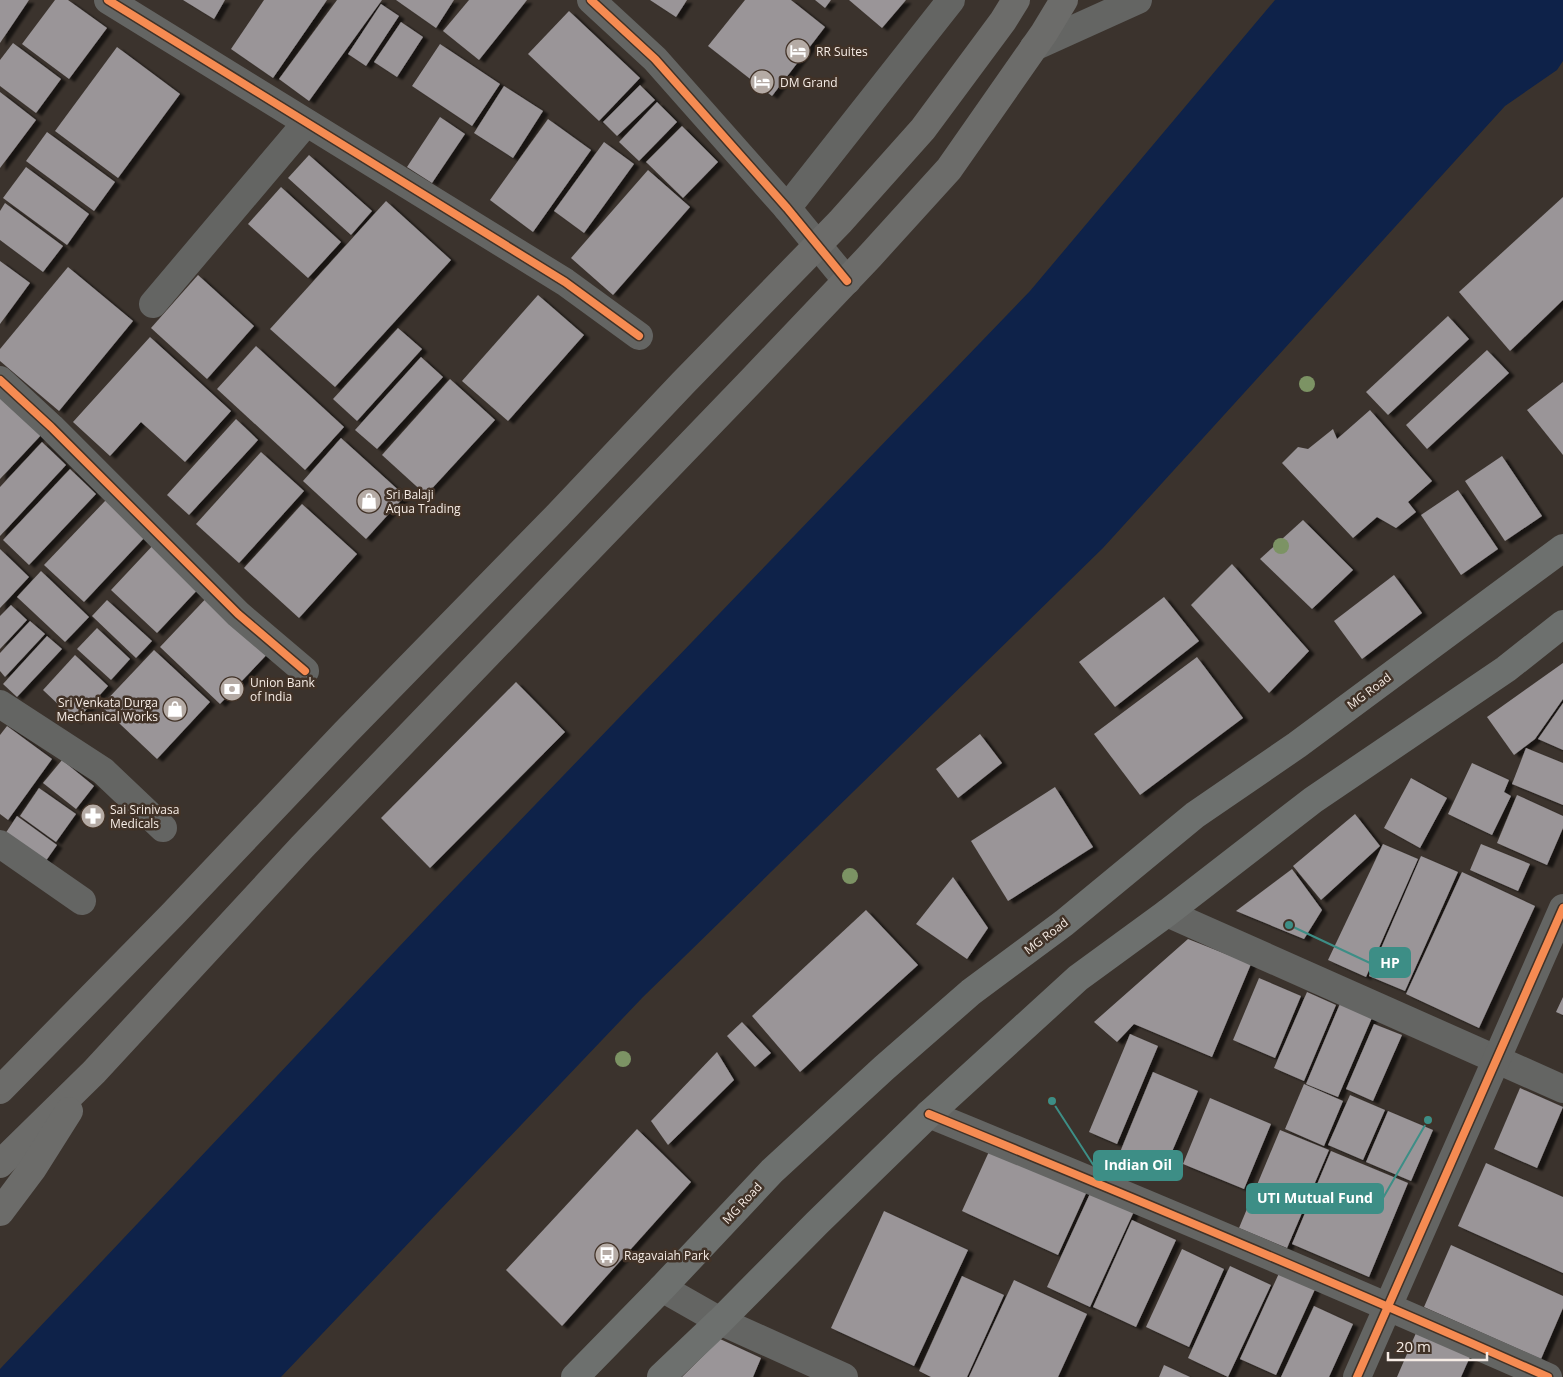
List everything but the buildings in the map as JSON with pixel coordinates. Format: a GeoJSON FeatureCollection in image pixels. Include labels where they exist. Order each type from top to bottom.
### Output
{"type":"FeatureCollection","features":[{"type":"Feature","properties":{"kind":"highway"},"geometry":{"type":"LineString","coordinates":[[0,1090],[172,915],[345,733],[840,222],[924,129],[1004,21],[1016,0]]}},
{"type":"Feature","properties":{"kind":"highway"},"geometry":{"type":"LineString","coordinates":[[0,1164],[94,1072],[308,840],[847,281],[949,169],[1034,47],[1064,0]]}},
{"type":"Feature","properties":{"kind":"highway"},"geometry":{"type":"LineString","coordinates":[[0,1212],[33,1168],[94,1072]]}},
{"type":"Feature","properties":{"kind":"main road","name":"MG Road"},"geometry":{"type":"LineString","coordinates":[[575,1377],[772,1171],[884,1068],[971,992],[1064,923],[1195,815],[1297,745],[1563,548]]}},
{"type":"Feature","properties":{"kind":"main road"},"geometry":{"type":"LineString","coordinates":[[661,1377],[720,1322],[817,1223],[929,1114],[1078,978],[1167,913],[1313,800],[1506,669],[1563,624]]}},
{"type":"Feature","properties":{"kind":"street"},"geometry":{"type":"LineString","coordinates":[[108,0],[565,282],[639,336]]}},
{"type":"Feature","properties":{"kind":"street"},"geometry":{"type":"LineString","coordinates":[[591,0],[655,59],[787,208],[847,281]]}},
{"type":"Feature","properties":{"kind":"street"},"geometry":{"type":"LineString","coordinates":[[787,208],[951,0]]}},
{"type":"Feature","properties":{"kind":"street"},"geometry":{"type":"LineString","coordinates":[[1034,47],[1138,0]]}},
{"type":"Feature","properties":{"kind":"street"},"geometry":{"type":"LineString","coordinates":[[154,304],[306,123]]}},
{"type":"Feature","properties":{"kind":"street"},"geometry":{"type":"LineString","coordinates":[[0,380],[51,427],[238,614],[305,671]]}},
{"type":"Feature","properties":{"kind":"street"},"geometry":{"type":"LineString","coordinates":[[0,704],[103,771],[163,828]]}},
{"type":"Feature","properties":{"kind":"street"},"geometry":{"type":"LineString","coordinates":[[0,844],[82,901]]}},
{"type":"Feature","properties":{"kind":"street"},"geometry":{"type":"LineString","coordinates":[[1357,1377],[1563,908]]}},
{"type":"Feature","properties":{"kind":"street"},"geometry":{"type":"LineString","coordinates":[[1167,913],[1563,1089]]}},
{"type":"Feature","properties":{"kind":"street"},"geometry":{"type":"LineString","coordinates":[[929,1114],[1388,1306],[1548,1377]]}},
{"type":"Feature","properties":{"kind":"street"},"geometry":{"type":"LineString","coordinates":[[662,1288],[720,1322],[844,1377]]}},
{"type":"Feature","properties":{"kind":"water"},"geometry":{"type":"Polygon","coordinates":[[[1275,0],[1563,0],[1563,61],[1557,70],[1505,106],[1103,548],[643,997],[281,1377],[0,1377],[0,1369],[431,913],[1030,291],[1275,0]]]}},
{"type":"Feature","properties":{"kind":"cycle path"},"geometry":{"type":"LineString","coordinates":[[108,0],[565,282],[639,336]]}},
{"type":"Feature","properties":{"kind":"cycle path"},"geometry":{"type":"LineString","coordinates":[[591,0],[655,59],[787,208],[847,281]]}},
{"type":"Feature","properties":{"kind":"cycle path"},"geometry":{"type":"LineString","coordinates":[[0,380],[51,427],[238,614],[305,671]]}},
{"type":"Feature","properties":{"kind":"cycle path"},"geometry":{"type":"LineString","coordinates":[[1357,1377],[1563,908]]}},
{"type":"Feature","properties":{"kind":"cycle path"},"geometry":{"type":"LineString","coordinates":[[929,1114],[1240,1243],[1548,1377]]}},
{"type":"Feature","properties":{"kind":"place","name":"RR Suites"},"geometry":{"type":"Point","coordinates":[798,51]}},
{"type":"Feature","properties":{"kind":"place","name":"DM Grand"},"geometry":{"type":"Point","coordinates":[762,82]}},
{"type":"Feature","properties":{"kind":"place","name":"Sri Balaji Aqua Trading"},"geometry":{"type":"Point","coordinates":[369,501]}},
{"type":"Feature","properties":{"kind":"place","name":"Union Bank of India"},"geometry":{"type":"Point","coordinates":[232,689]}},
{"type":"Feature","properties":{"kind":"place","name":"Sri Venkata Durga Mechanical Works"},"geometry":{"type":"Point","coordinates":[175,709]}},
{"type":"Feature","properties":{"kind":"place","name":"Sai Srinivasa Medicals"},"geometry":{"type":"Point","coordinates":[93,816]}},
{"type":"Feature","properties":{"kind":"place","name":"HP"},"geometry":{"type":"Point","coordinates":[1289,925]}},
{"type":"Feature","properties":{"kind":"place","name":"Indian Oil"},"geometry":{"type":"Point","coordinates":[1052,1101]}},
{"type":"Feature","properties":{"kind":"place","name":"UTI Mutual Fund"},"geometry":{"type":"Point","coordinates":[1428,1120]}},
{"type":"Feature","properties":{"kind":"place","name":"Ragavaiah Park"},"geometry":{"type":"Point","coordinates":[607,1255]}}]}
